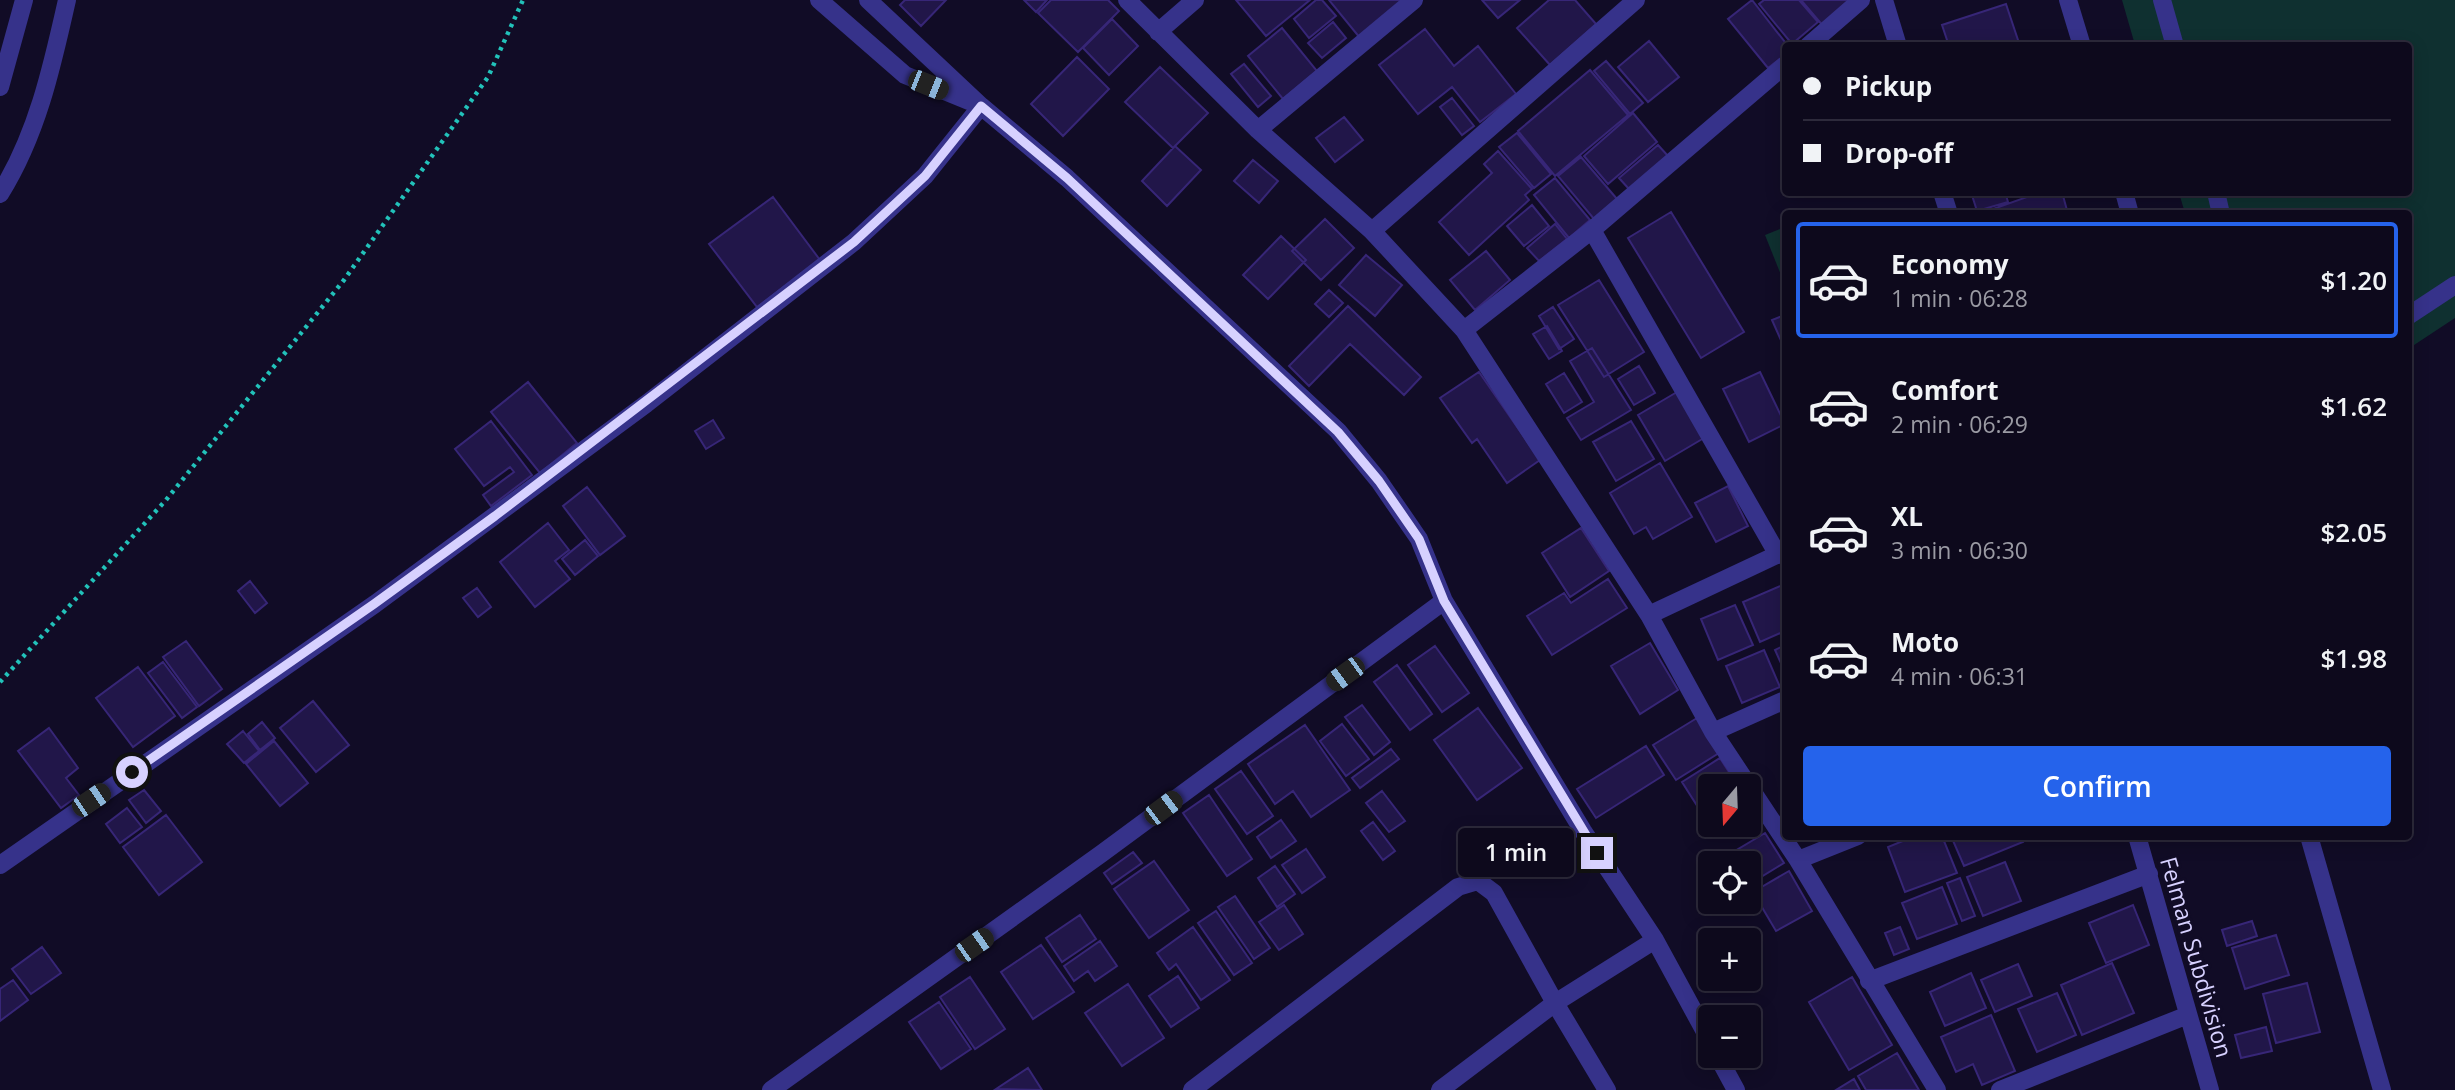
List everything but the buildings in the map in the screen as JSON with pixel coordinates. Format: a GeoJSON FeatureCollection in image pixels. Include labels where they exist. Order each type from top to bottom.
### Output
{"type":"FeatureCollection","features":[{"type":"Feature","properties":{"kind":"street"},"geometry":{"type":"LineString","coordinates":[[0,87],[24,0]]}},
{"type":"Feature","properties":{"kind":"street"},"geometry":{"type":"LineString","coordinates":[[0,194],[35,124],[52,69],[67,0]]}},
{"type":"Feature","properties":{"kind":"street"},"geometry":{"type":"LineString","coordinates":[[819,0],[905,75],[981,106]]}},
{"type":"Feature","properties":{"kind":"street"},"geometry":{"type":"LineString","coordinates":[[867,0],[981,106],[1067,178],[1338,432],[1379,481],[1419,539],[1444,601],[1583,831],[1654,940],[1698,1019]]}},
{"type":"Feature","properties":{"kind":"street"},"geometry":{"type":"LineString","coordinates":[[1126,0],[1258,130],[1372,231],[1464,330],[1649,615],[1713,732],[1782,836]]}},
{"type":"Feature","properties":{"kind":"street"},"geometry":{"type":"LineString","coordinates":[[1158,32],[1195,0]]}},
{"type":"Feature","properties":{"kind":"street"},"geometry":{"type":"LineString","coordinates":[[1258,130],[1414,0]]}},
{"type":"Feature","properties":{"kind":"street"},"geometry":{"type":"LineString","coordinates":[[1372,231],[1636,0]]}},
{"type":"Feature","properties":{"kind":"street"},"geometry":{"type":"LineString","coordinates":[[1813,42],[1861,0]]}},
{"type":"Feature","properties":{"kind":"street"},"geometry":{"type":"LineString","coordinates":[[1884,0],[1897,42]]}},
{"type":"Feature","properties":{"kind":"street"},"geometry":{"type":"LineString","coordinates":[[2068,0],[2080,42]]}},
{"type":"Feature","properties":{"kind":"street"},"geometry":{"type":"LineString","coordinates":[[2162,0],[2174,42]]}},
{"type":"Feature","properties":{"kind":"street"},"geometry":{"type":"LineString","coordinates":[[1464,330],[1592,230],[1782,68]]}},
{"type":"Feature","properties":{"kind":"street"},"geometry":{"type":"LineString","coordinates":[[0,865],[374,604],[646,404],[854,242],[925,176],[981,106]]}},
{"type":"Feature","properties":{"kind":"street"},"geometry":{"type":"LineString","coordinates":[[1592,230],[1781,553],[1649,615]]}},
{"type":"Feature","properties":{"kind":"street"},"geometry":{"type":"LineString","coordinates":[[2412,313],[2455,285]]}},
{"type":"Feature","properties":{"kind":"street"},"geometry":{"type":"LineString","coordinates":[[771,1090],[1101,854],[1444,601]]}},
{"type":"Feature","properties":{"kind":"street"},"geometry":{"type":"LineString","coordinates":[[1713,732],[1782,701]]}},
{"type":"Feature","properties":{"kind":"street"},"geometry":{"type":"LineString","coordinates":[[1785,840],[1937,1090]]}},
{"type":"Feature","properties":{"kind":"street"},"geometry":{"type":"LineString","coordinates":[[1798,860],[1848,840]]}},
{"type":"Feature","properties":{"kind":"street","name":"Felman Subdivision"},"geometry":{"type":"LineString","coordinates":[[2138,840],[2210,1090]]}},
{"type":"Feature","properties":{"kind":"street"},"geometry":{"type":"LineString","coordinates":[[2310,840],[2382,1090]]}},
{"type":"Feature","properties":{"kind":"street"},"geometry":{"type":"LineString","coordinates":[[1869,981],[2149,874]]}},
{"type":"Feature","properties":{"kind":"street"},"geometry":{"type":"LineString","coordinates":[[1192,1090],[1458,887],[1478,881],[1494,892],[1555,1003],[1608,1090]]}},
{"type":"Feature","properties":{"kind":"street"},"geometry":{"type":"LineString","coordinates":[[1440,1090],[1555,1003],[1654,940]]}},
{"type":"Feature","properties":{"kind":"street"},"geometry":{"type":"LineString","coordinates":[[2000,1090],[2188,1015]]}},
{"type":"Feature","properties":{"kind":"street"},"geometry":{"type":"LineString","coordinates":[[1724,1068],[1736,1090]]}},
{"type":"Feature","properties":{"kind":"path"},"geometry":{"type":"LineString","coordinates":[[0,682],[166,500],[344,280],[488,77],[523,0]]}},
{"type":"Feature","properties":{"kind":"green space"},"geometry":{"type":"Polygon","coordinates":[[[2122,0],[2455,0],[2455,318],[2412,346],[2412,210],[2184,210],[2180,196],[2412,196],[2412,42],[2134,42],[2122,0]]]}},
{"type":"Feature","properties":{"kind":"green space"},"geometry":{"type":"Polygon","coordinates":[[[1782,228],[1782,278],[1765,235],[1782,228]]]}},
{"type":"Feature","properties":{"kind":"route"},"geometry":{"type":"LineString","coordinates":[[132,772],[374,604],[495,516],[646,404],[854,242],[925,176],[981,106],[1067,178],[1230,328],[1338,432],[1379,481],[1419,539],[1444,601],[1597,853]]}}]}
